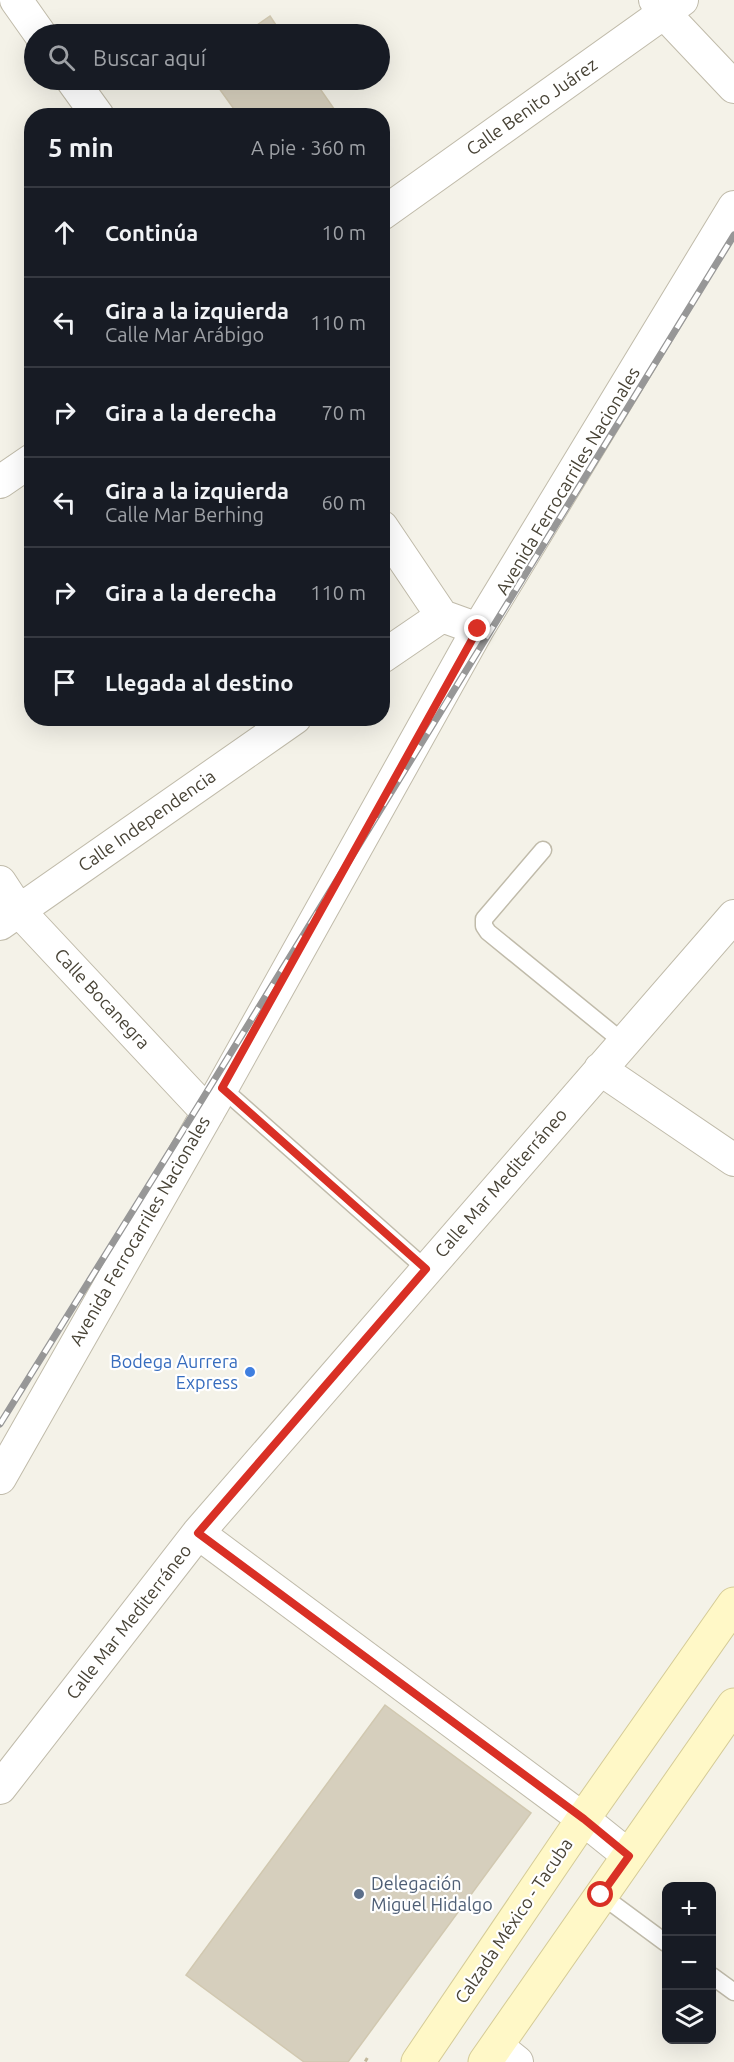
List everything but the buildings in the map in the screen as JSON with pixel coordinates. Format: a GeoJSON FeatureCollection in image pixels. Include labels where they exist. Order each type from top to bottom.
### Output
{"type":"FeatureCollection","features":[{"type":"Feature","properties":{"kind":"main road","name":"Calzada México - Tacuba"},"geometry":{"type":"LineString","coordinates":[[418,2062],[734,1604]]}},
{"type":"Feature","properties":{"kind":"main road"},"geometry":{"type":"LineString","coordinates":[[500,2057],[601,1895],[734,1705]]}},
{"type":"Feature","properties":{"kind":"street"},"geometry":{"type":"LineString","coordinates":[[16,0],[33,24]]}},
{"type":"Feature","properties":{"kind":"street"},"geometry":{"type":"LineString","coordinates":[[667,4],[734,87]]}},
{"type":"Feature","properties":{"kind":"street","name":"Calle Benito Juárez"},"geometry":{"type":"LineString","coordinates":[[390,208],[667,4]]}},
{"type":"Feature","properties":{"kind":"street"},"geometry":{"type":"LineString","coordinates":[[79,90],[92,108]]}},
{"type":"Feature","properties":{"kind":"street","name":"Avenida Ferrocarriles Nacionales"},"geometry":{"type":"LineString","coordinates":[[0,1478],[215,1100],[478,629],[734,207]]}},
{"type":"Feature","properties":{"kind":"street"},"geometry":{"type":"LineString","coordinates":[[0,482],[24,466]]}},
{"type":"Feature","properties":{"kind":"street"},"geometry":{"type":"LineString","coordinates":[[390,538],[442,616],[478,629]]}},
{"type":"Feature","properties":{"kind":"street"},"geometry":{"type":"LineString","coordinates":[[390,652],[442,616]]}},
{"type":"Feature","properties":{"kind":"street","name":"Calle Independencia"},"geometry":{"type":"LineString","coordinates":[[10,917],[284,726]]}},
{"type":"Feature","properties":{"kind":"street","name":"Calle Bocanegra"},"geometry":{"type":"LineString","coordinates":[[0,882],[10,917],[215,1100]]}},
{"type":"Feature","properties":{"kind":"street","name":"Calle Mar Mediterráneo"},"geometry":{"type":"LineString","coordinates":[[3,1779],[198,1533],[623,1041],[734,916]]}},
{"type":"Feature","properties":{"kind":"street"},"geometry":{"type":"LineString","coordinates":[[600,1069],[734,1160]]}},
{"type":"Feature","properties":{"kind":"street"},"geometry":{"type":"LineString","coordinates":[[198,1533],[584,1819],[629,1856]]}},
{"type":"Feature","properties":{"kind":"lane"},"geometry":{"type":"LineString","coordinates":[[543,850],[484,919],[484,926],[497,940],[623,1041]]}},
{"type":"Feature","properties":{"kind":"lane"},"geometry":{"type":"LineString","coordinates":[[215,1100],[426,1269]]}},
{"type":"Feature","properties":{"kind":"lane"},"geometry":{"type":"LineString","coordinates":[[601,1895],[662,1940]]}},
{"type":"Feature","properties":{"kind":"lane"},"geometry":{"type":"LineString","coordinates":[[716,1979],[734,1992]]}},
{"type":"Feature","properties":{"kind":"path"},"geometry":{"type":"LineString","coordinates":[[365,2059],[370,2062]]}},
{"type":"Feature","properties":{"kind":"railway"},"geometry":{"type":"LineString","coordinates":[[0,1424],[734,235]]}},
{"type":"Feature","properties":{"kind":"place","name":"Bodega Aurrera Express"},"geometry":{"type":"Point","coordinates":[250,1372]}},
{"type":"Feature","properties":{"kind":"place","name":"Delegación Miguel Hidalgo"},"geometry":{"type":"Point","coordinates":[359,1894]}},
{"type":"Feature","properties":{"kind":"route"},"geometry":{"type":"LineString","coordinates":[[478,629],[222,1088],[426,1269],[198,1533],[584,1819],[629,1856],[601,1895]]}}]}
